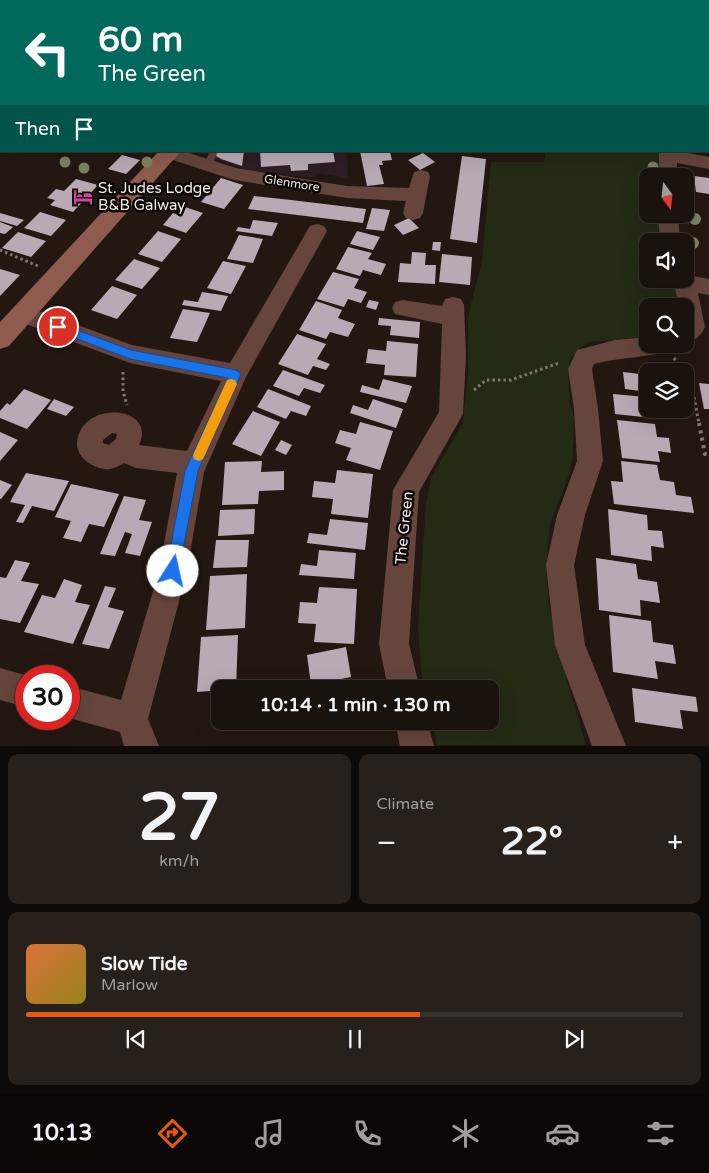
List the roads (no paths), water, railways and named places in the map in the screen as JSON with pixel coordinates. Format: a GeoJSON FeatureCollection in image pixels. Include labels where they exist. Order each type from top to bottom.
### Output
{"type":"FeatureCollection","features":[{"type":"Feature","properties":{"kind":"main road"},"geometry":{"type":"LineString","coordinates":[[0,339],[171,152]]}},
{"type":"Feature","properties":{"kind":"street","name":"Glenmore"},"geometry":{"type":"LineString","coordinates":[[171,152],[211,158],[234,174],[415,204],[421,176]]}},
{"type":"Feature","properties":{"kind":"street"},"geometry":{"type":"LineString","coordinates":[[668,168],[668,154],[709,163]]}},
{"type":"Feature","properties":{"kind":"street"},"geometry":{"type":"LineString","coordinates":[[80,707],[137,732],[173,571],[191,471],[236,374],[317,231]]}},
{"type":"Feature","properties":{"kind":"street"},"geometry":{"type":"LineString","coordinates":[[694,283],[709,287]]}},
{"type":"Feature","properties":{"kind":"street","name":"The Green"},"geometry":{"type":"LineString","coordinates":[[402,680],[394,644],[406,490],[451,414],[454,356],[453,311],[403,308]]}},
{"type":"Feature","properties":{"kind":"street"},"geometry":{"type":"LineString","coordinates":[[23,314],[130,354],[236,374]]}},
{"type":"Feature","properties":{"kind":"street"},"geometry":{"type":"LineString","coordinates":[[609,746],[570,645],[560,565],[571,514],[590,461],[586,409],[580,369],[585,357],[615,349],[639,347]]}},
{"type":"Feature","properties":{"kind":"street"},"geometry":{"type":"LineString","coordinates":[[125,439],[136,456],[195,464]]}},
{"type":"Feature","properties":{"kind":"street"},"geometry":{"type":"LineString","coordinates":[[0,684],[15,688]]}},
{"type":"Feature","properties":{"kind":"street"},"geometry":{"type":"LineString","coordinates":[[413,730],[417,746]]}},
{"type":"Feature","properties":{"kind":"place","name":"St. Judes Lodge B&B Galway"},"geometry":{"type":"Point","coordinates":[83,197]}}]}
